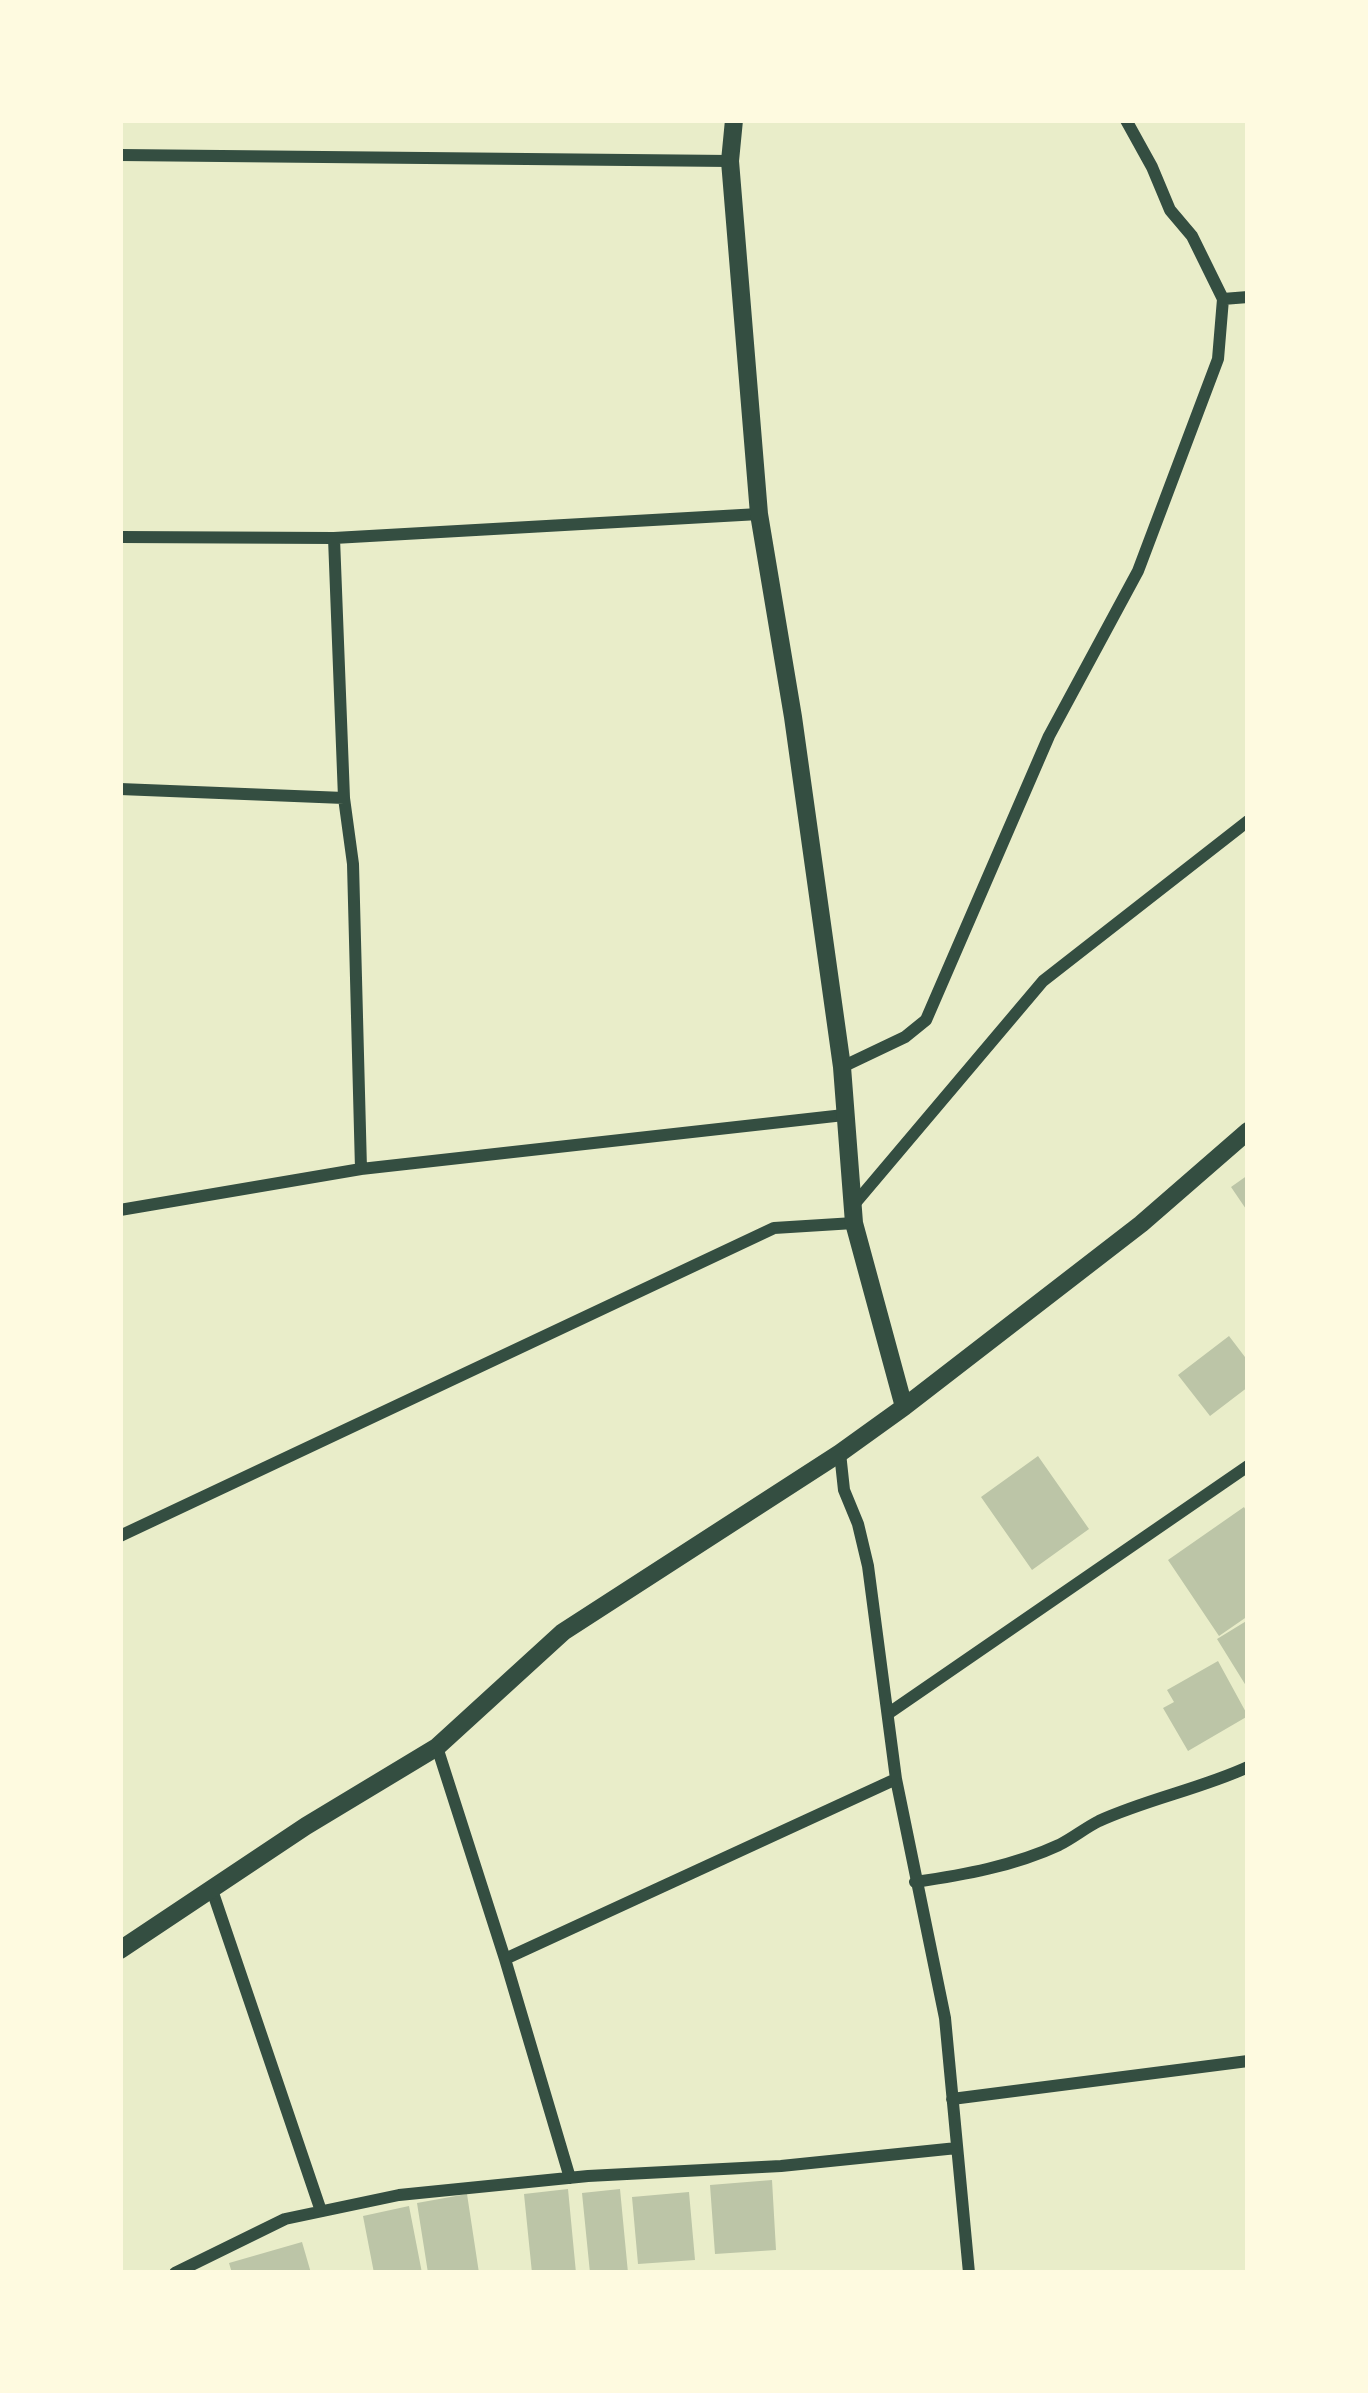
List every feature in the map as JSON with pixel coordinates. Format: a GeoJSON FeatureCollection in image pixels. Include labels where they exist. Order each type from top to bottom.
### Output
{"type":"FeatureCollection","features":[{"type":"Feature","properties":{"kind":"street"},"geometry":{"type":"LineString","coordinates":[[734,120],[730,161],[759,514],[794,717],[842,1067],[853,1215],[904,1407]]}},
{"type":"Feature","properties":{"kind":"street"},"geometry":{"type":"LineString","coordinates":[[842,1067],[904,1037],[926,1020],[1049,736],[1138,572],[1218,359],[1223,299],[1192,236],[1170,210],[1126,120]]}},
{"type":"Feature","properties":{"kind":"street"},"geometry":{"type":"LineString","coordinates":[[120,154],[730,161]]}},
{"type":"Feature","properties":{"kind":"street"},"geometry":{"type":"LineString","coordinates":[[1223,299],[1248,297]]}},
{"type":"Feature","properties":{"kind":"street"},"geometry":{"type":"LineString","coordinates":[[120,536],[334,538],[759,514]]}},
{"type":"Feature","properties":{"kind":"street"},"geometry":{"type":"LineString","coordinates":[[334,538],[344,797],[353,863],[361,1169]]}},
{"type":"Feature","properties":{"kind":"street"},"geometry":{"type":"LineString","coordinates":[[120,789],[344,797]]}},
{"type":"Feature","properties":{"kind":"street"},"geometry":{"type":"LineString","coordinates":[[120,1535],[774,1228],[853,1215],[1043,981],[1248,820]]}},
{"type":"Feature","properties":{"kind":"street"},"geometry":{"type":"LineString","coordinates":[[120,1210],[361,1169],[844,1115]]}},
{"type":"Feature","properties":{"kind":"street"},"geometry":{"type":"LineString","coordinates":[[120,1950],[306,1826],[437,1747],[563,1632],[904,1407],[1141,1224],[1248,1131]]}},
{"type":"Feature","properties":{"kind":"street"},"geometry":{"type":"LineString","coordinates":[[840,1453],[844,1490],[868,1566],[896,1779],[945,2018],[969,2273]]}},
{"type":"Feature","properties":{"kind":"street"},"geometry":{"type":"LineString","coordinates":[[889,1713],[1248,1466]]}},
{"type":"Feature","properties":{"kind":"street"},"geometry":{"type":"LineString","coordinates":[[437,1747],[570,2178]]}},
{"type":"Feature","properties":{"kind":"street"},"geometry":{"type":"LineString","coordinates":[[915,1882],[969,1874],[1040,1853],[1098,1822],[1248,1767]]}},
{"type":"Feature","properties":{"kind":"street"},"geometry":{"type":"LineString","coordinates":[[505,1959],[896,1779]]}},
{"type":"Feature","properties":{"kind":"street"},"geometry":{"type":"LineString","coordinates":[[212,1890],[321,2211]]}},
{"type":"Feature","properties":{"kind":"street"},"geometry":{"type":"LineString","coordinates":[[952,2098],[1248,2061]]}},
{"type":"Feature","properties":{"kind":"street"},"geometry":{"type":"LineString","coordinates":[[175,2273],[285,2219],[399,2195],[957,2148]]}},
{"type":"Feature","properties":{"kind":"building"},"geometry":{"type":"Polygon","coordinates":[[[1248,1175],[1248,1212],[1231,1187],[1248,1175]]]}},
{"type":"Feature","properties":{"kind":"building"},"geometry":{"type":"Polygon","coordinates":[[[1229,1336],[1248,1361],[1248,1387],[1210,1416],[1178,1375],[1229,1336]]]}},
{"type":"Feature","properties":{"kind":"building"},"geometry":{"type":"Polygon","coordinates":[[[1038,1456],[1089,1529],[1032,1570],[981,1497],[1038,1456]]]}},
{"type":"Feature","properties":{"kind":"building"},"geometry":{"type":"Polygon","coordinates":[[[1244,1507],[1248,1514],[1248,1616],[1219,1636],[1168,1560],[1244,1507]]]}},
{"type":"Feature","properties":{"kind":"building"},"geometry":{"type":"Polygon","coordinates":[[[1248,1620],[1248,1689],[1217,1639],[1248,1620]]]}},
{"type":"Feature","properties":{"kind":"building"},"geometry":{"type":"Polygon","coordinates":[[[1218,1661],[1248,1716],[1188,1751],[1163,1708],[1174,1702],[1167,1690],[1218,1661]]]}},
{"type":"Feature","properties":{"kind":"building"},"geometry":{"type":"Polygon","coordinates":[[[772,2180],[776,2250],[715,2254],[710,2185],[772,2180]]]}},
{"type":"Feature","properties":{"kind":"building"},"geometry":{"type":"Polygon","coordinates":[[[568,2189],[576,2273],[532,2273],[524,2194],[568,2189]]]}},
{"type":"Feature","properties":{"kind":"building"},"geometry":{"type":"Polygon","coordinates":[[[620,2189],[628,2273],[590,2273],[582,2193],[620,2189]]]}},
{"type":"Feature","properties":{"kind":"building"},"geometry":{"type":"Polygon","coordinates":[[[689,2192],[695,2260],[638,2264],[632,2197],[689,2192]]]}},
{"type":"Feature","properties":{"kind":"building"},"geometry":{"type":"Polygon","coordinates":[[[467,2194],[479,2273],[428,2273],[417,2203],[467,2194]]]}},
{"type":"Feature","properties":{"kind":"building"},"geometry":{"type":"Polygon","coordinates":[[[409,2206],[422,2273],[374,2273],[363,2216],[409,2206]]]}},
{"type":"Feature","properties":{"kind":"building"},"geometry":{"type":"Polygon","coordinates":[[[302,2242],[311,2273],[232,2273],[229,2263],[302,2242]]]}}]}
